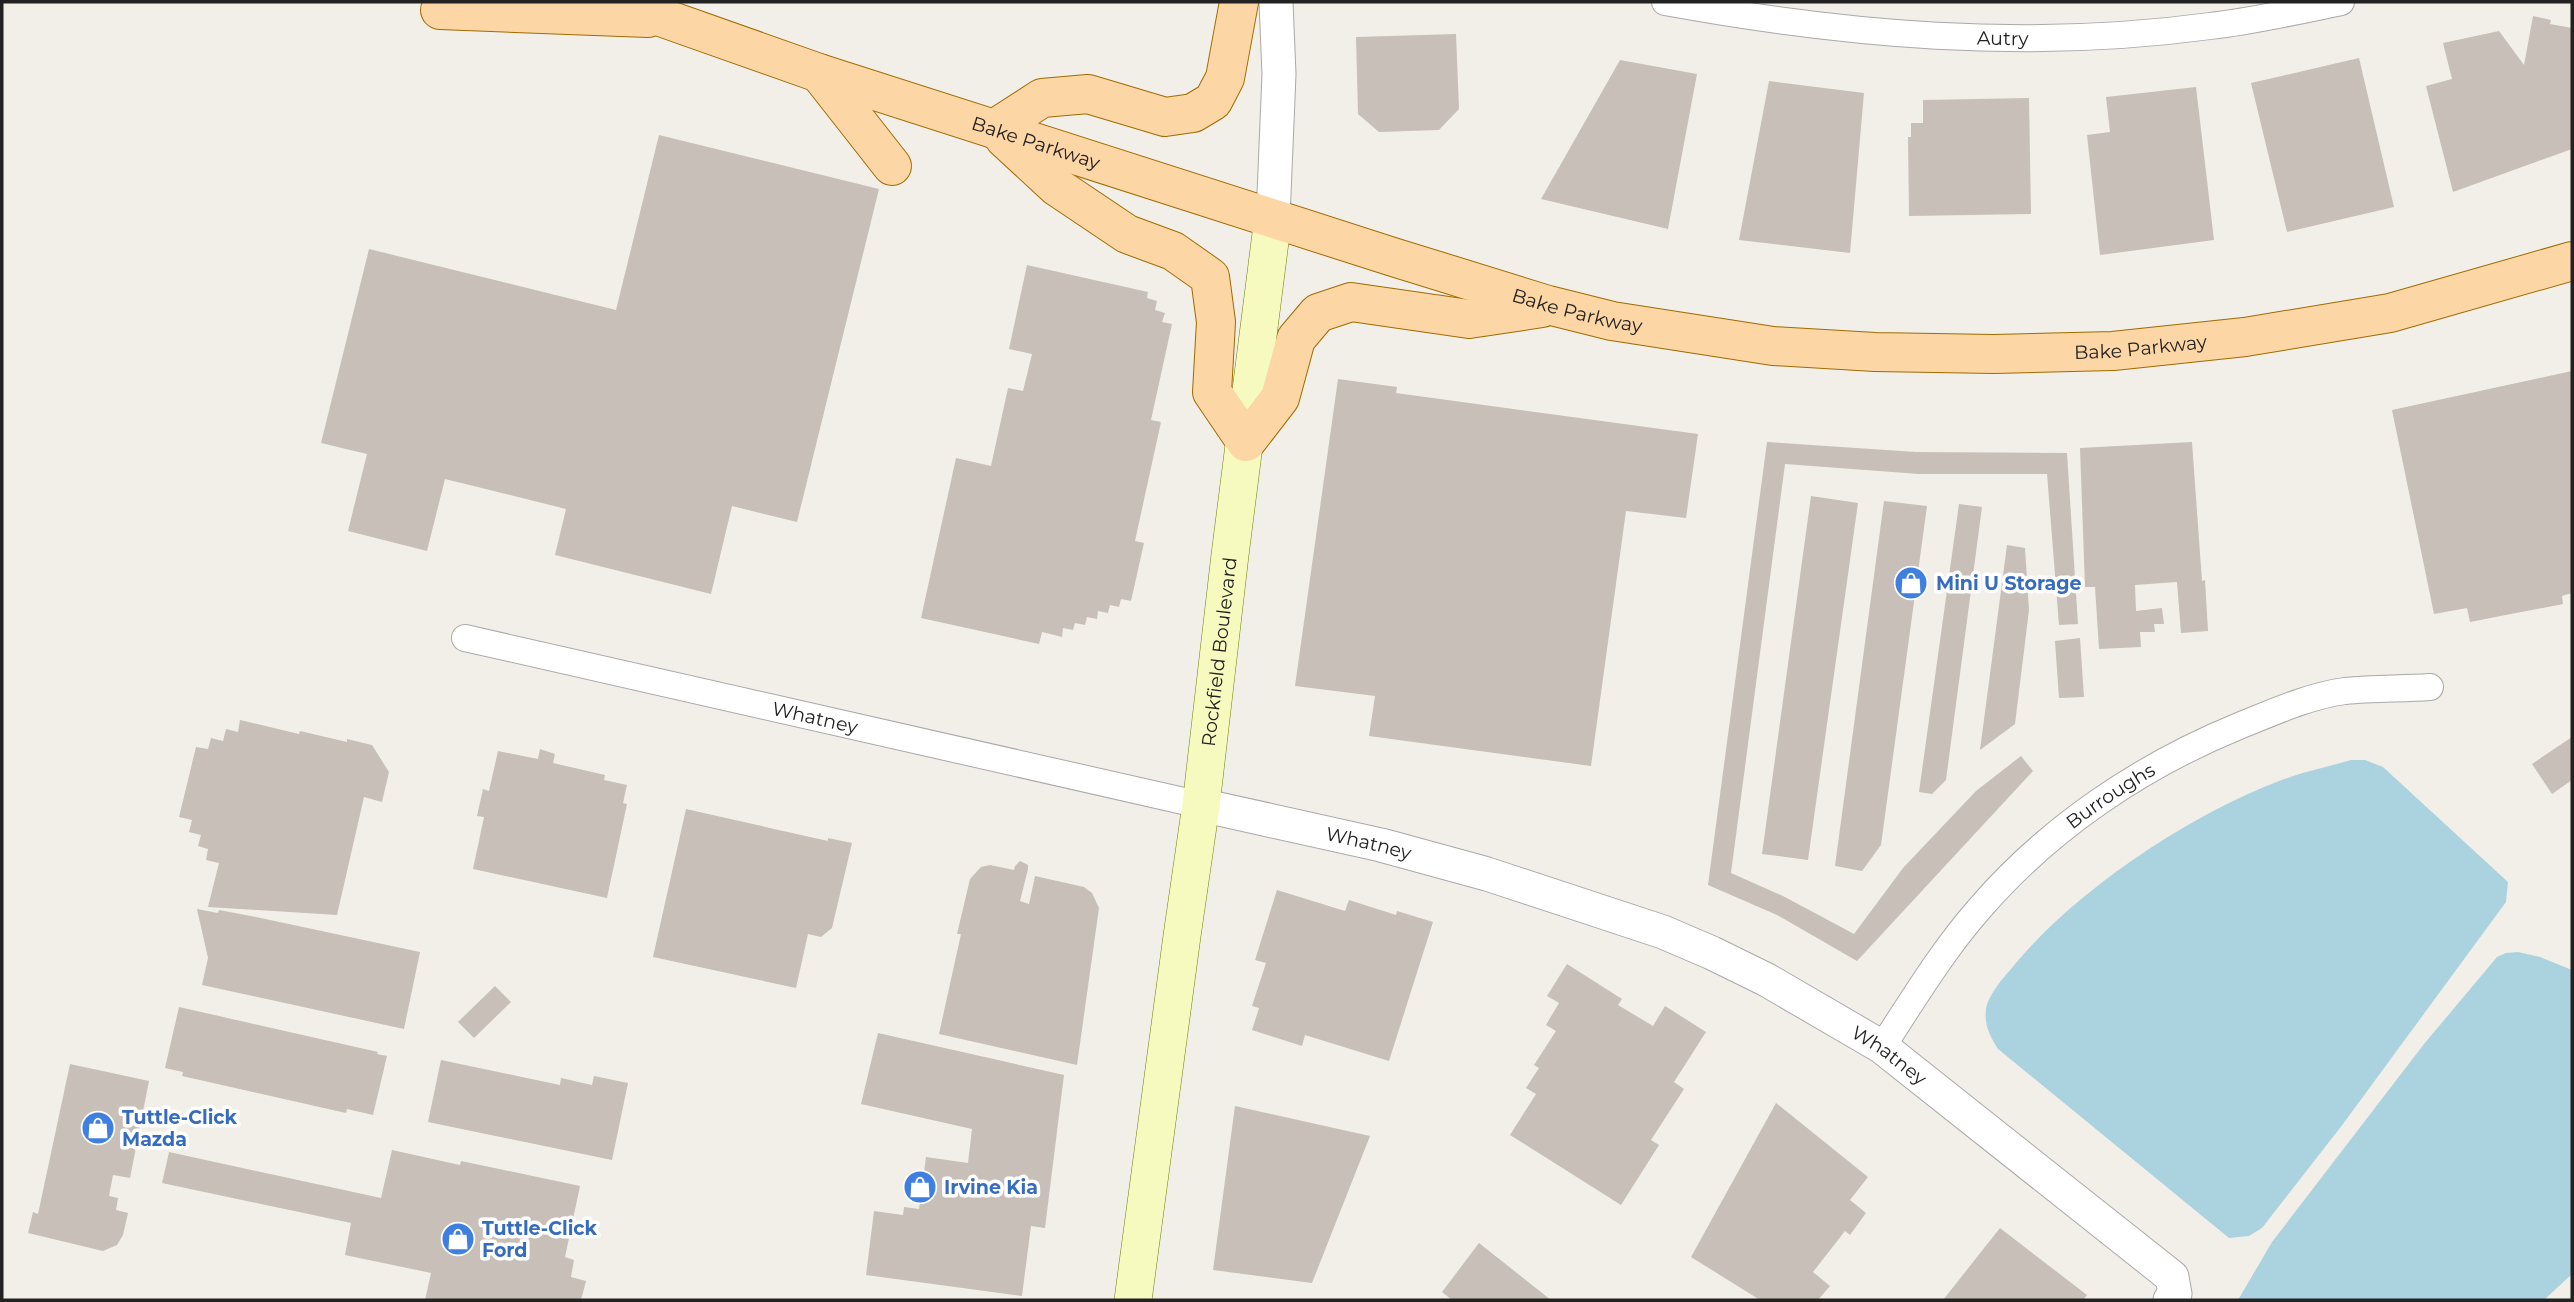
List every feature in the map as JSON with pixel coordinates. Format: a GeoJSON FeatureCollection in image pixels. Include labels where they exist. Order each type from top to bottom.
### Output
{"type":"FeatureCollection","features":[{"type":"Feature","properties":{"kind":"main road","name":"Bake Parkway"},"geometry":{"type":"LineString","coordinates":[[618,2],[819,73],[994,130],[1554,306],[1612,321],[1773,346],[1981,354],[2113,351],[2245,337],[2390,313],[2572,261]]}},
{"type":"Feature","properties":{"kind":"main road"},"geometry":{"type":"LineString","coordinates":[[1239,2],[1225,78],[1213,101],[1193,113],[1165,117],[1088,94],[1042,98],[994,130],[1067,194],[1127,234],[1173,251],[1210,277],[1216,322],[1212,392],[1246,442],[1280,398],[1296,339],[1318,313],[1351,302],[1469,319],[1554,306]]}},
{"type":"Feature","properties":{"kind":"main road"},"geometry":{"type":"LineString","coordinates":[[440,10],[669,18]]}},
{"type":"Feature","properties":{"kind":"main road"},"geometry":{"type":"LineString","coordinates":[[819,73],[892,166]]}},
{"type":"Feature","properties":{"kind":"main road","name":"Rockfield Boulevard"},"geometry":{"type":"LineString","coordinates":[[1133,1300],[1202,805],[1273,218]]}},
{"type":"Feature","properties":{"kind":"street","name":"Rockfield Boulevard"},"geometry":{"type":"LineString","coordinates":[[1273,218],[1279,74],[1276,2]]}},
{"type":"Feature","properties":{"kind":"street","name":"Autry"},"geometry":{"type":"LineString","coordinates":[[1665,2],[1827,28],[1979,38],[2064,38],[2210,26],[2341,2]]}},
{"type":"Feature","properties":{"kind":"street","name":"Whatney"},"geometry":{"type":"LineString","coordinates":[[465,638],[1381,845],[1547,893],[1664,932],[1767,980],[1882,1047],[2171,1289]]}},
{"type":"Feature","properties":{"kind":"street","name":"Burroughs"},"geometry":{"type":"LineString","coordinates":[[1882,1047],[1937,963],[1978,910],[2008,877],[2079,816],[2116,790],[2207,739],[2309,700],[2344,692],[2430,687]]}},
{"type":"Feature","properties":{"kind":"water"},"geometry":{"type":"Polygon","coordinates":[[[2351,760],[2365,760],[2383,767],[2508,882],[2506,902],[2343,1124],[2262,1228],[2249,1236],[2229,1238],[1998,1049],[1987,1025],[1987,1004],[1992,993],[2036,941],[2098,885],[2133,860],[2207,814],[2244,796],[2288,778],[2351,760]]]}},
{"type":"Feature","properties":{"kind":"water"},"geometry":{"type":"Polygon","coordinates":[[[2518,952],[2540,957],[2572,970],[2572,1274],[2544,1300],[2238,1300],[2272,1242],[2424,1044],[2497,957],[2518,952]]]}},
{"type":"Feature","properties":{"kind":"building"},"geometry":{"type":"Polygon","coordinates":[[[2533,16],[2551,20],[2550,24],[2572,28],[2572,149],[2453,192],[2426,86],[2452,79],[2443,43],[2499,31],[2524,65],[2533,16]]]}},
{"type":"Feature","properties":{"kind":"building"},"geometry":{"type":"Polygon","coordinates":[[[1456,34],[1459,109],[1439,130],[1379,132],[1358,114],[1356,37],[1456,34]]]}},
{"type":"Feature","properties":{"kind":"building"},"geometry":{"type":"Polygon","coordinates":[[[2359,58],[2394,207],[2287,232],[2251,83],[2359,58]]]}},
{"type":"Feature","properties":{"kind":"building"},"geometry":{"type":"Polygon","coordinates":[[[1620,60],[1697,74],[1668,229],[1541,199],[1620,60]]]}},
{"type":"Feature","properties":{"kind":"building"},"geometry":{"type":"Polygon","coordinates":[[[1769,81],[1864,93],[1850,253],[1739,240],[1769,81]]]}},
{"type":"Feature","properties":{"kind":"building"},"geometry":{"type":"Polygon","coordinates":[[[2196,87],[2214,240],[2100,255],[2087,135],[2110,132],[2106,97],[2196,87]]]}},
{"type":"Feature","properties":{"kind":"building"},"geometry":{"type":"Polygon","coordinates":[[[2029,98],[2031,214],[1909,216],[1908,137],[1911,137],[1911,123],[1923,123],[1923,100],[2029,98]]]}},
{"type":"Feature","properties":{"kind":"building"},"geometry":{"type":"Polygon","coordinates":[[[659,135],[879,189],[797,522],[732,506],[711,594],[555,555],[566,509],[445,479],[427,551],[348,531],[367,454],[321,443],[369,249],[616,310],[659,135]]]}},
{"type":"Feature","properties":{"kind":"building"},"geometry":{"type":"Polygon","coordinates":[[[1027,265],[1148,292],[1147,298],[1157,301],[1155,310],[1165,313],[1162,322],[1172,324],[1151,420],[1161,422],[1135,541],[1144,543],[1131,601],[1121,599],[1119,607],[1110,605],[1108,613],[1098,611],[1097,619],[1087,617],[1085,625],[1075,623],[1073,630],[1063,628],[1062,637],[1042,632],[1039,644],[921,618],[956,458],[991,466],[1008,388],[1023,391],[1032,354],[1009,349],[1027,265]]]}},
{"type":"Feature","properties":{"kind":"building"},"geometry":{"type":"Polygon","coordinates":[[[2572,371],[2572,593],[2562,596],[2563,604],[2470,622],[2467,608],[2434,614],[2392,410],[2572,371]]]}},
{"type":"Feature","properties":{"kind":"building"},"geometry":{"type":"Polygon","coordinates":[[[1338,379],[1397,387],[1396,393],[1698,434],[1686,518],[1626,511],[1591,766],[1369,736],[1375,696],[1295,686],[1338,379]]]}},
{"type":"Feature","properties":{"kind":"building"},"geometry":{"type":"Polygon","coordinates":[[[1767,442],[1916,452],[2067,453],[2078,624],[2059,625],[2047,474],[1919,474],[1785,464],[1731,873],[1783,896],[1854,934],[1903,868],[1976,791],[2021,756],[2033,771],[1857,961],[1777,915],[1708,885],[1767,442]]]}},
{"type":"Feature","properties":{"kind":"building"},"geometry":{"type":"Polygon","coordinates":[[[2192,442],[2208,631],[2181,633],[2177,582],[2135,585],[2136,611],[2162,608],[2164,624],[2154,624],[2155,632],[2140,632],[2141,647],[2099,649],[2095,587],[2085,587],[2080,448],[2192,442]]]}},
{"type":"Feature","properties":{"kind":"building"},"geometry":{"type":"Polygon","coordinates":[[[1811,496],[1858,503],[1808,860],[1762,854],[1811,496]]]}},
{"type":"Feature","properties":{"kind":"building"},"geometry":{"type":"Polygon","coordinates":[[[1884,501],[1927,506],[1881,845],[1862,871],[1835,866],[1884,501]]]}},
{"type":"Feature","properties":{"kind":"building"},"geometry":{"type":"Polygon","coordinates":[[[1959,504],[1982,507],[1946,780],[1932,794],[1919,792],[1959,504]]]}},
{"type":"Feature","properties":{"kind":"building"},"geometry":{"type":"Polygon","coordinates":[[[2007,545],[2025,548],[2029,610],[2015,724],[1980,750],[2007,545]]]}},
{"type":"Feature","properties":{"kind":"building"},"geometry":{"type":"Polygon","coordinates":[[[2080,638],[2084,697],[2059,698],[2055,641],[2080,638]]]}},
{"type":"Feature","properties":{"kind":"building"},"geometry":{"type":"Polygon","coordinates":[[[240,720],[299,734],[300,731],[372,745],[389,772],[382,802],[364,797],[337,915],[208,907],[219,863],[206,860],[208,849],[198,846],[201,835],[189,832],[192,820],[179,817],[196,747],[208,749],[211,738],[223,741],[226,729],[238,732],[240,720]]]}},
{"type":"Feature","properties":{"kind":"building"},"geometry":{"type":"Polygon","coordinates":[[[2572,737],[2572,780],[2552,794],[2532,764],[2572,737]]]}},
{"type":"Feature","properties":{"kind":"building"},"geometry":{"type":"Polygon","coordinates":[[[540,749],[555,754],[553,763],[605,775],[604,780],[627,785],[623,803],[627,804],[607,898],[473,869],[484,817],[477,816],[483,789],[489,791],[498,751],[538,759],[540,749]]]}},
{"type":"Feature","properties":{"kind":"building"},"geometry":{"type":"Polygon","coordinates":[[[686,809],[828,841],[828,838],[852,843],[832,928],[821,937],[808,934],[796,988],[653,957],[686,809]]]}},
{"type":"Feature","properties":{"kind":"building"},"geometry":{"type":"Polygon","coordinates":[[[1020,861],[1028,865],[1028,869],[1020,901],[1029,904],[1035,876],[1084,887],[1092,893],[1099,908],[1077,1065],[939,1034],[970,879],[981,867],[990,865],[1014,870],[1020,861]]]}},
{"type":"Feature","properties":{"kind":"building"},"geometry":{"type":"Polygon","coordinates":[[[1277,890],[1345,911],[1349,900],[1396,915],[1397,911],[1433,922],[1389,1061],[1305,1035],[1302,1046],[1252,1030],[1259,1008],[1252,1006],[1266,963],[1255,960],[1277,890]]]}},
{"type":"Feature","properties":{"kind":"building"},"geometry":{"type":"Polygon","coordinates":[[[197,909],[256,917],[420,952],[404,1029],[202,985],[208,958],[197,909]]]}},
{"type":"Feature","properties":{"kind":"building"},"geometry":{"type":"Polygon","coordinates":[[[1567,964],[1622,999],[1618,1005],[1653,1026],[1665,1006],[1706,1032],[1674,1082],[1684,1089],[1651,1140],[1659,1145],[1621,1205],[1510,1135],[1536,1094],[1526,1088],[1539,1068],[1534,1065],[1556,1031],[1546,1025],[1559,1003],[1547,996],[1567,964]]]}},
{"type":"Feature","properties":{"kind":"building"},"geometry":{"type":"Polygon","coordinates":[[[495,986],[511,1002],[474,1038],[458,1022],[495,986]]]}},
{"type":"Feature","properties":{"kind":"building"},"geometry":{"type":"Polygon","coordinates":[[[179,1007],[387,1056],[373,1115],[347,1109],[346,1113],[182,1076],[183,1072],[165,1068],[179,1007]]]}},
{"type":"Feature","properties":{"kind":"building"},"geometry":{"type":"Polygon","coordinates":[[[878,1033],[1064,1075],[1045,1228],[1031,1226],[1022,1296],[866,1275],[874,1211],[903,1215],[904,1207],[919,1209],[926,1157],[968,1163],[972,1129],[861,1104],[878,1033]]]}},
{"type":"Feature","properties":{"kind":"building"},"geometry":{"type":"Polygon","coordinates":[[[441,1060],[560,1085],[561,1078],[592,1085],[594,1076],[628,1083],[612,1160],[428,1122],[441,1060]]]}},
{"type":"Feature","properties":{"kind":"building","name":"Tuttle-Click Mazda"},"geometry":{"type":"Polygon","coordinates":[[[70,1064],[149,1081],[130,1178],[113,1175],[109,1196],[118,1198],[116,1210],[128,1213],[123,1235],[117,1245],[103,1251],[28,1233],[33,1212],[38,1214],[70,1064]]]}},
{"type":"Feature","properties":{"kind":"building"},"geometry":{"type":"Polygon","coordinates":[[[1776,1103],[1868,1177],[1850,1200],[1866,1213],[1850,1235],[1845,1231],[1813,1272],[1830,1286],[1818,1300],[1760,1300],[1691,1257],[1776,1103]]]}},
{"type":"Feature","properties":{"kind":"building"},"geometry":{"type":"Polygon","coordinates":[[[1235,1106],[1370,1136],[1312,1283],[1213,1270],[1235,1106]]]}},
{"type":"Feature","properties":{"kind":"building","name":"Tuttle-Click Ford"},"geometry":{"type":"Polygon","coordinates":[[[392,1150],[460,1165],[461,1161],[580,1186],[565,1257],[574,1260],[571,1277],[586,1281],[581,1300],[425,1300],[431,1273],[345,1255],[351,1223],[162,1183],[169,1152],[381,1198],[392,1150]]]}},
{"type":"Feature","properties":{"kind":"building"},"geometry":{"type":"Polygon","coordinates":[[[2000,1228],[2087,1295],[2083,1300],[1943,1300],[2000,1228]]]}},
{"type":"Feature","properties":{"kind":"building"},"geometry":{"type":"Polygon","coordinates":[[[1479,1243],[1551,1300],[1452,1300],[1442,1292],[1479,1243]]]}},
{"type":"Feature","properties":{"kind":"place","name":"Mini U Storage"},"geometry":{"type":"Point","coordinates":[1911,583]}},
{"type":"Feature","properties":{"kind":"place","name":"Tuttle-Click Mazda"},"geometry":{"type":"Point","coordinates":[98,1128]}},
{"type":"Feature","properties":{"kind":"place","name":"Irvine Kia"},"geometry":{"type":"Point","coordinates":[920,1187]}},
{"type":"Feature","properties":{"kind":"place","name":"Tuttle-Click Ford"},"geometry":{"type":"Point","coordinates":[458,1239]}}]}
